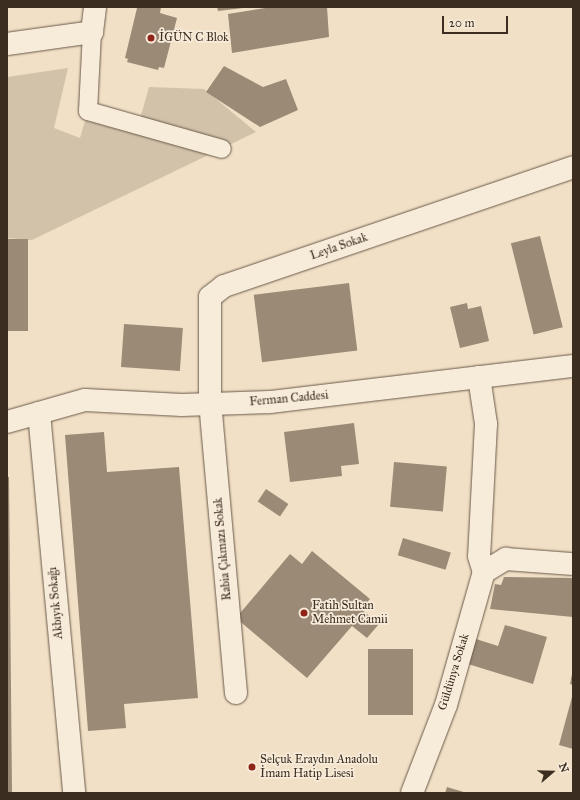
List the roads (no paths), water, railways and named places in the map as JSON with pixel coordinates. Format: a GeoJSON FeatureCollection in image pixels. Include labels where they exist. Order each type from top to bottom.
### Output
{"type":"FeatureCollection","features":[{"type":"Feature","properties":{"kind":"street"},"geometry":{"type":"LineString","coordinates":[[95,7],[92,32],[88,111],[222,148]]}},
{"type":"Feature","properties":{"kind":"street"},"geometry":{"type":"LineString","coordinates":[[7,44],[92,32]]}},
{"type":"Feature","properties":{"kind":"street","name":"Leyla Sokak"},"geometry":{"type":"LineString","coordinates":[[210,404],[210,297],[224,286],[573,167]]}},
{"type":"Feature","properties":{"kind":"street","name":"Ferman Caddesi"},"geometry":{"type":"LineString","coordinates":[[7,422],[85,400],[210,404],[270,402],[573,366]]}},
{"type":"Feature","properties":{"kind":"street"},"geometry":{"type":"LineString","coordinates":[[479,377],[486,424],[480,556],[484,572],[506,559],[573,564]]}},
{"type":"Feature","properties":{"kind":"street","name":"Rabia Çıkmazı Sokak"},"geometry":{"type":"LineString","coordinates":[[210,404],[236,694]]}},
{"type":"Feature","properties":{"kind":"street","name":"Akbıyık Sokağı"},"geometry":{"type":"LineString","coordinates":[[39,412],[74,793]]}},
{"type":"Feature","properties":{"kind":"street","name":"Güldünya Sokak"},"geometry":{"type":"LineString","coordinates":[[412,793],[446,705],[484,572]]}},
{"type":"Feature","properties":{"kind":"place","name":"İGÜN C Blok"},"geometry":{"type":"Point","coordinates":[151,38]}},
{"type":"Feature","properties":{"kind":"place","name":"Fatih Sultan Mehmet Camii"},"geometry":{"type":"Point","coordinates":[304,613]}},
{"type":"Feature","properties":{"kind":"place","name":"Selçuk Eraydın Anadolu İmam Hatip Lisesi"},"geometry":{"type":"Point","coordinates":[252,767]}}]}
